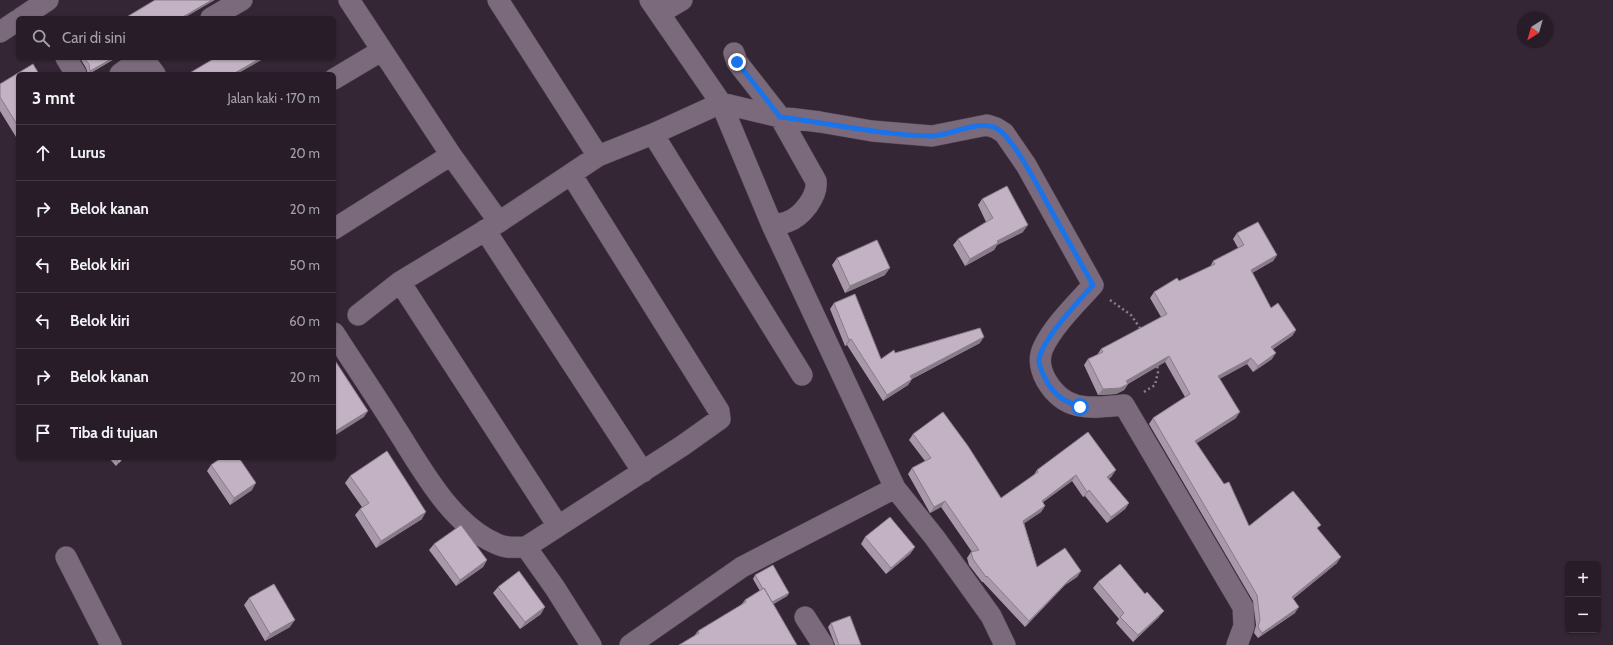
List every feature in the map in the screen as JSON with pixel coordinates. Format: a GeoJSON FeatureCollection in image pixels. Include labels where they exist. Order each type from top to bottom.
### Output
{"type":"FeatureCollection","features":[{"type":"Feature","properties":{"kind":"street"},"geometry":{"type":"LineString","coordinates":[[214,16],[242,0]]}},
{"type":"Feature","properties":{"kind":"street"},"geometry":{"type":"LineString","coordinates":[[349,0],[451,155],[492,226],[643,472]]}},
{"type":"Feature","properties":{"kind":"street"},"geometry":{"type":"LineString","coordinates":[[498,0],[598,156]]}},
{"type":"Feature","properties":{"kind":"street"},"geometry":{"type":"LineString","coordinates":[[682,0],[655,7],[721,103],[772,225],[895,488],[935,538],[991,616],[1005,645]]}},
{"type":"Feature","properties":{"kind":"street"},"geometry":{"type":"LineString","coordinates":[[0,32],[16,22]]}},
{"type":"Feature","properties":{"kind":"street"},"geometry":{"type":"LineString","coordinates":[[336,78],[381,50]]}},
{"type":"Feature","properties":{"kind":"street"},"geometry":{"type":"LineString","coordinates":[[734,53],[737,62],[780,117],[816,181],[817,187],[815,193],[799,215],[787,222],[772,225]]}},
{"type":"Feature","properties":{"kind":"street"},"geometry":{"type":"LineString","coordinates":[[67,60],[75,72]]}},
{"type":"Feature","properties":{"kind":"street"},"geometry":{"type":"LineString","coordinates":[[123,72],[140,60]]}},
{"type":"Feature","properties":{"kind":"street"},"geometry":{"type":"LineString","coordinates":[[144,60],[154,72]]}},
{"type":"Feature","properties":{"kind":"street"},"geometry":{"type":"LineString","coordinates":[[358,315],[400,282],[492,226],[598,156],[653,134],[721,103],[780,117],[872,131],[932,136],[987,125],[996,128],[1004,134],[1026,166],[1093,285],[1056,328],[1043,348],[1039,361],[1043,374],[1052,391],[1060,398],[1074,405],[1089,408],[1124,405],[1243,607],[1244,626],[1237,645]]}},
{"type":"Feature","properties":{"kind":"street"},"geometry":{"type":"LineString","coordinates":[[653,134],[802,375]]}},
{"type":"Feature","properties":{"kind":"street"},"geometry":{"type":"LineString","coordinates":[[336,228],[451,155]]}},
{"type":"Feature","properties":{"kind":"street"},"geometry":{"type":"LineString","coordinates":[[336,335],[432,484],[451,509],[470,528],[496,544],[508,548],[526,547],[711,427],[720,420],[719,411],[571,174]]}},
{"type":"Feature","properties":{"kind":"street"},"geometry":{"type":"LineString","coordinates":[[400,282],[558,526]]}},
{"type":"Feature","properties":{"kind":"street"},"geometry":{"type":"LineString","coordinates":[[630,645],[742,567],[895,488]]}},
{"type":"Feature","properties":{"kind":"street"},"geometry":{"type":"LineString","coordinates":[[526,547],[555,588],[591,645]]}},
{"type":"Feature","properties":{"kind":"street"},"geometry":{"type":"LineString","coordinates":[[66,557],[111,645]]}},
{"type":"Feature","properties":{"kind":"street"},"geometry":{"type":"LineString","coordinates":[[805,617],[823,645]]}},
{"type":"Feature","properties":{"kind":"path"},"geometry":{"type":"LineString","coordinates":[[1093,285],[1110,301],[1131,315],[1144,334]]}},
{"type":"Feature","properties":{"kind":"path"},"geometry":{"type":"LineString","coordinates":[[1124,405],[1155,385],[1158,372],[1157,360]]}},
{"type":"Feature","properties":{"kind":"building"},"geometry":{"type":"Polygon","coordinates":[[[155,0],[212,0],[184,16],[128,16],[155,0]]]}},
{"type":"Feature","properties":{"kind":"building"},"geometry":{"type":"Polygon","coordinates":[[[86,60],[109,60],[90,71],[89,64],[86,60]]]}},
{"type":"Feature","properties":{"kind":"building"},"geometry":{"type":"Polygon","coordinates":[[[212,60],[258,60],[236,72],[191,72],[212,60]]]}},
{"type":"Feature","properties":{"kind":"building"},"geometry":{"type":"Polygon","coordinates":[[[33,64],[38,72],[20,72],[33,64]]]}},
{"type":"Feature","properties":{"kind":"building"},"geometry":{"type":"Polygon","coordinates":[[[16,74],[16,123],[0,97],[0,84],[16,74]]]}},
{"type":"Feature","properties":{"kind":"building"},"geometry":{"type":"Polygon","coordinates":[[[1007,186],[1028,225],[997,241],[998,243],[970,259],[958,239],[993,218],[982,199],[1007,186]]]}},
{"type":"Feature","properties":{"kind":"building"},"geometry":{"type":"Polygon","coordinates":[[[1258,222],[1277,255],[1251,270],[1271,308],[1278,303],[1296,330],[1271,347],[1276,353],[1258,366],[1251,358],[1218,376],[1240,412],[1195,441],[1224,484],[1229,482],[1249,526],[1293,491],[1321,525],[1317,528],[1341,557],[1292,597],[1299,607],[1262,633],[1258,627],[1260,620],[1257,595],[1153,418],[1190,394],[1169,356],[1126,381],[1128,384],[1120,388],[1104,389],[1088,359],[1103,352],[1101,349],[1167,314],[1154,292],[1177,278],[1179,281],[1215,264],[1213,261],[1244,245],[1237,233],[1258,222]]]}},
{"type":"Feature","properties":{"kind":"building"},"geometry":{"type":"Polygon","coordinates":[[[877,240],[890,268],[850,286],[837,258],[877,240]]]}},
{"type":"Feature","properties":{"kind":"building"},"geometry":{"type":"Polygon","coordinates":[[[855,294],[881,359],[894,350],[895,353],[980,328],[984,337],[910,376],[912,379],[887,395],[851,339],[849,340],[834,303],[855,294]]]}},
{"type":"Feature","properties":{"kind":"building"},"geometry":{"type":"Polygon","coordinates":[[[336,362],[368,411],[336,431],[336,362]]]}},
{"type":"Feature","properties":{"kind":"building"},"geometry":{"type":"Polygon","coordinates":[[[943,412],[968,446],[1001,498],[1038,472],[1037,470],[1088,432],[1116,470],[1107,477],[1129,503],[1111,517],[1089,490],[1087,492],[1076,475],[1042,501],[1045,506],[1023,521],[1037,567],[1065,548],[1081,571],[1069,580],[1029,621],[987,576],[986,577],[973,559],[971,552],[979,550],[945,501],[934,507],[912,468],[931,458],[913,434],[943,412]]]}},
{"type":"Feature","properties":{"kind":"building"},"geometry":{"type":"Polygon","coordinates":[[[387,451],[426,512],[381,541],[360,509],[369,503],[350,476],[387,451]]]}},
{"type":"Feature","properties":{"kind":"building"},"geometry":{"type":"Polygon","coordinates":[[[218,460],[240,460],[256,483],[234,498],[211,465],[218,460]]]}},
{"type":"Feature","properties":{"kind":"building"},"geometry":{"type":"Polygon","coordinates":[[[890,517],[915,547],[891,568],[865,537],[890,517]]]}},
{"type":"Feature","properties":{"kind":"building"},"geometry":{"type":"Polygon","coordinates":[[[461,525],[487,560],[460,580],[434,544],[461,525]]]}},
{"type":"Feature","properties":{"kind":"building"},"geometry":{"type":"Polygon","coordinates":[[[1120,564],[1145,594],[1147,592],[1164,611],[1138,635],[1120,617],[1124,613],[1098,582],[1120,564]]]}},
{"type":"Feature","properties":{"kind":"building"},"geometry":{"type":"Polygon","coordinates":[[[773,565],[789,593],[772,602],[755,575],[773,565]]]}},
{"type":"Feature","properties":{"kind":"building"},"geometry":{"type":"Polygon","coordinates":[[[519,571],[545,607],[525,622],[498,587],[519,571]]]}},
{"type":"Feature","properties":{"kind":"building"},"geometry":{"type":"Polygon","coordinates":[[[274,584],[295,620],[270,634],[249,598],[274,584]]]}},
{"type":"Feature","properties":{"kind":"building"},"geometry":{"type":"Polygon","coordinates":[[[764,588],[797,645],[679,645],[699,633],[698,631],[746,602],[745,600],[764,588]]]}},
{"type":"Feature","properties":{"kind":"building"},"geometry":{"type":"Polygon","coordinates":[[[850,616],[861,645],[839,645],[831,623],[850,616]]]}},
{"type":"Feature","properties":{"kind":"route"},"geometry":{"type":"LineString","coordinates":[[737,62],[780,117],[872,131],[932,136],[987,125],[996,128],[1004,134],[1026,166],[1093,285],[1056,328],[1043,348],[1039,361],[1043,374],[1052,391],[1060,398],[1080,407]]}}]}
